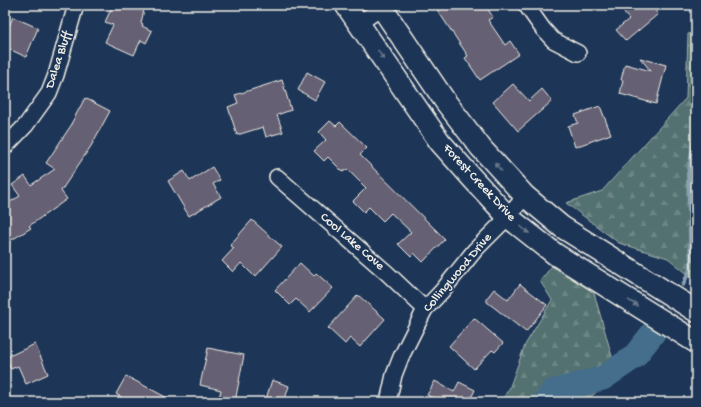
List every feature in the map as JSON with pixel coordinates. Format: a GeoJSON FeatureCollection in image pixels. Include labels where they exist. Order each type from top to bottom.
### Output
{"type":"FeatureCollection","features":[{"type":"Feature","properties":{"kind":"street","name":"Dalea Bluff"},"geometry":{"type":"LineString","coordinates":[[5,147],[26,125],[49,93],[56,75],[76,5]]}},
{"type":"Feature","properties":{"kind":"street","name":"Forest Creek Drive"},"geometry":{"type":"LineString","coordinates":[[346,5],[440,142],[508,217],[555,254],[696,342]]}},
{"type":"Feature","properties":{"kind":"street"},"geometry":{"type":"LineString","coordinates":[[526,5],[543,29],[554,40],[578,53]]}},
{"type":"Feature","properties":{"kind":"street","name":"Forest Creek Drive"},"geometry":{"type":"LineString","coordinates":[[383,6],[445,101],[481,148],[525,196],[562,227],[696,311]]}},
{"type":"Feature","properties":{"kind":"street"},"geometry":{"type":"LineString","coordinates":[[359,23],[383,6]]}},
{"type":"Feature","properties":{"kind":"street","name":"Cool Lake Cove"},"geometry":{"type":"LineString","coordinates":[[277,177],[387,273],[425,309]]}},
{"type":"Feature","properties":{"kind":"street","name":"Collingwood Drive"},"geometry":{"type":"LineString","coordinates":[[388,402],[394,375],[401,356],[425,309],[442,291],[475,250],[508,217],[525,196]]}},
{"type":"Feature","properties":{"kind":"green space"},"geometry":{"type":"Polygon","coordinates":[[[696,32],[696,281],[668,258],[619,243],[566,203],[602,191],[686,98],[688,34],[696,32]]]}},
{"type":"Feature","properties":{"kind":"green space"},"geometry":{"type":"Polygon","coordinates":[[[552,266],[594,293],[617,374],[585,402],[500,402],[509,389],[525,345],[552,300],[540,281],[552,266]]]}},
{"type":"Feature","properties":{"kind":"building"},"geometry":{"type":"Polygon","coordinates":[[[113,5],[145,5],[141,23],[143,24],[142,26],[152,31],[146,43],[141,40],[134,55],[105,42],[113,25],[105,22],[113,5]]]}},
{"type":"Feature","properties":{"kind":"building"},"geometry":{"type":"Polygon","coordinates":[[[434,5],[485,5],[493,17],[488,20],[505,45],[510,41],[519,54],[480,80],[465,58],[468,56],[434,5]]]}},
{"type":"Feature","properties":{"kind":"building"},"geometry":{"type":"Polygon","coordinates":[[[617,5],[651,5],[658,14],[626,41],[616,30],[629,19],[617,5]]]}},
{"type":"Feature","properties":{"kind":"building"},"geometry":{"type":"Polygon","coordinates":[[[13,17],[38,28],[26,57],[5,47],[5,35],[13,17]]]}},
{"type":"Feature","properties":{"kind":"building"},"geometry":{"type":"Polygon","coordinates":[[[640,58],[666,65],[656,104],[620,94],[623,80],[621,80],[625,64],[651,71],[640,58]]]}},
{"type":"Feature","properties":{"kind":"building"},"geometry":{"type":"Polygon","coordinates":[[[307,72],[325,82],[315,100],[298,90],[307,72]]]}},
{"type":"Feature","properties":{"kind":"building"},"geometry":{"type":"Polygon","coordinates":[[[282,80],[291,110],[277,115],[283,132],[266,137],[263,127],[237,135],[228,107],[238,103],[235,95],[282,80]]]}},
{"type":"Feature","properties":{"kind":"building"},"geometry":{"type":"Polygon","coordinates":[[[513,84],[529,101],[542,89],[552,101],[518,131],[493,102],[513,84]]]}},
{"type":"Feature","properties":{"kind":"building"},"geometry":{"type":"Polygon","coordinates":[[[85,98],[110,111],[91,146],[61,191],[67,199],[29,226],[31,228],[5,244],[5,205],[20,196],[12,185],[25,176],[31,185],[55,169],[46,163],[72,124],[85,98]]]}},
{"type":"Feature","properties":{"kind":"building"},"geometry":{"type":"Polygon","coordinates":[[[600,106],[611,134],[575,147],[568,126],[578,123],[575,115],[600,106]]]}},
{"type":"Feature","properties":{"kind":"building"},"geometry":{"type":"Polygon","coordinates":[[[330,121],[336,126],[340,122],[367,148],[360,155],[445,239],[423,262],[414,253],[411,257],[398,244],[411,232],[391,213],[383,221],[369,207],[364,212],[353,201],[366,188],[347,169],[343,172],[328,157],[324,161],[314,151],[326,140],[319,132],[330,121]]]}},
{"type":"Feature","properties":{"kind":"building"},"geometry":{"type":"Polygon","coordinates":[[[212,167],[220,180],[213,184],[221,197],[189,216],[168,181],[184,171],[190,181],[212,167]]]}},
{"type":"Feature","properties":{"kind":"building"},"geometry":{"type":"Polygon","coordinates":[[[252,220],[282,247],[255,277],[241,263],[233,272],[222,261],[234,248],[230,245],[252,220]]]}},
{"type":"Feature","properties":{"kind":"building"},"geometry":{"type":"Polygon","coordinates":[[[300,263],[314,276],[316,273],[333,288],[310,312],[296,299],[290,305],[275,290],[300,263]]]}},
{"type":"Feature","properties":{"kind":"building"},"geometry":{"type":"Polygon","coordinates":[[[520,284],[547,305],[526,332],[487,302],[487,298],[494,289],[508,300],[520,284]]]}},
{"type":"Feature","properties":{"kind":"building"},"geometry":{"type":"Polygon","coordinates":[[[358,295],[385,319],[360,347],[350,338],[345,344],[328,328],[358,295]]]}},
{"type":"Feature","properties":{"kind":"building"},"geometry":{"type":"Polygon","coordinates":[[[474,318],[503,343],[495,352],[492,350],[474,369],[449,346],[474,318]]]}},
{"type":"Feature","properties":{"kind":"building"},"geometry":{"type":"Polygon","coordinates":[[[35,344],[48,374],[26,384],[18,366],[11,369],[5,358],[35,344]]]}},
{"type":"Feature","properties":{"kind":"building"},"geometry":{"type":"Polygon","coordinates":[[[208,348],[244,355],[235,402],[218,402],[221,390],[200,385],[208,348]]]}},
{"type":"Feature","properties":{"kind":"building"},"geometry":{"type":"Polygon","coordinates":[[[126,376],[175,402],[121,402],[123,398],[116,394],[126,376]]]}},
{"type":"Feature","properties":{"kind":"building"},"geometry":{"type":"Polygon","coordinates":[[[272,380],[289,386],[284,402],[265,402],[272,380]]]}},
{"type":"Feature","properties":{"kind":"building"},"geometry":{"type":"Polygon","coordinates":[[[435,381],[454,392],[459,382],[475,390],[470,400],[474,402],[433,402],[435,399],[427,395],[435,381]]]}},
{"type":"Feature","properties":{"kind":"waterway"},"geometry":{"type":"LineString","coordinates":[[683,285],[691,267],[688,174],[696,131]]}},
{"type":"Feature","properties":{"kind":"waterway"},"geometry":{"type":"LineString","coordinates":[[546,402],[552,392],[603,378],[634,357],[653,333]]}}]}
